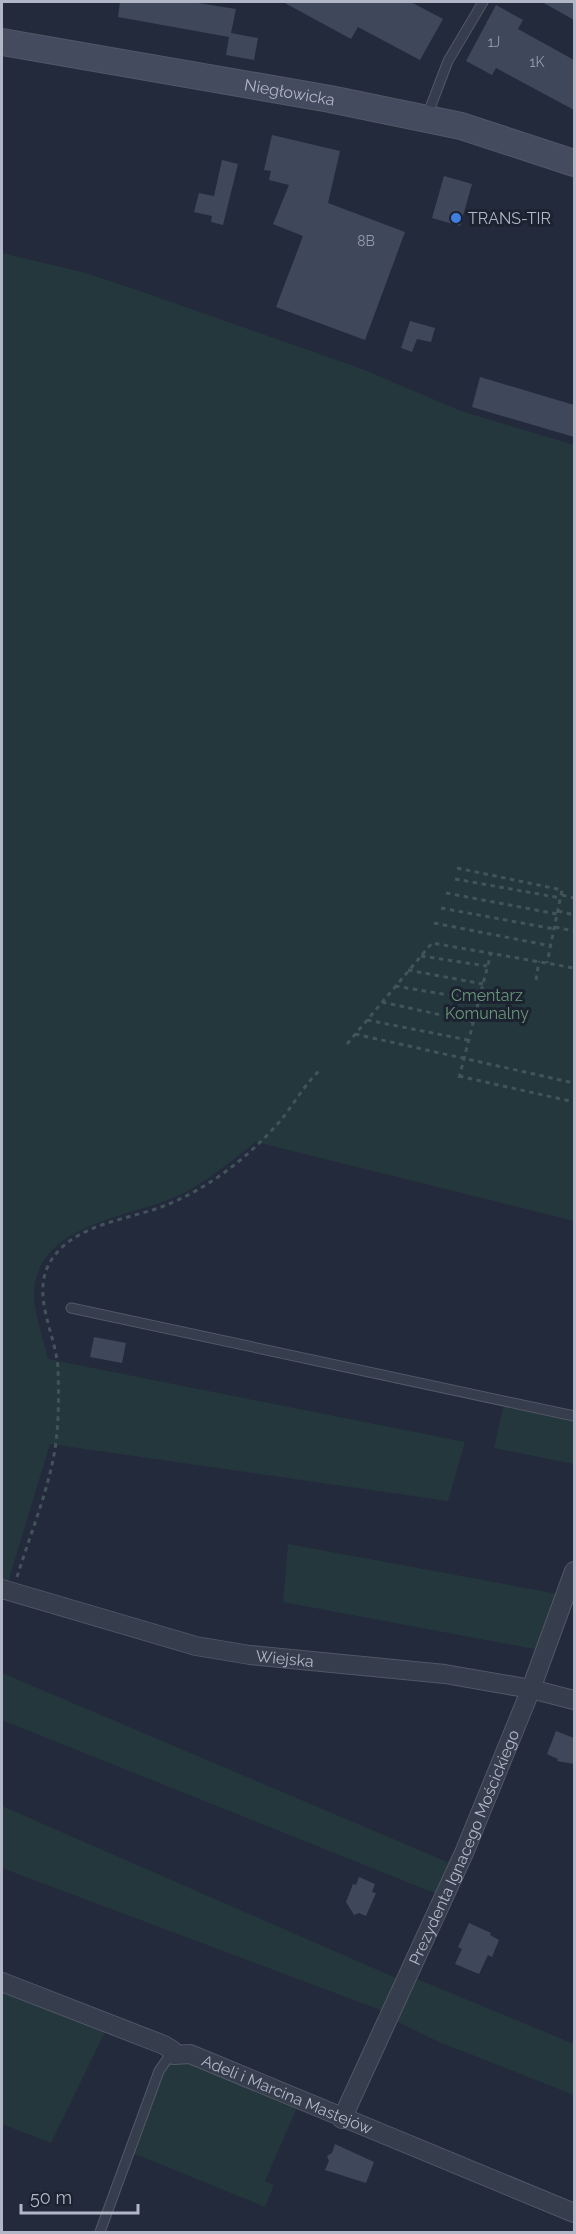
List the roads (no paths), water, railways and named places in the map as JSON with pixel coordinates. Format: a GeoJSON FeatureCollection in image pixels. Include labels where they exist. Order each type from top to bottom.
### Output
{"type":"FeatureCollection","features":[{"type":"Feature","properties":{"kind":"street","name":"Niegłowicka"},"geometry":{"type":"LineString","coordinates":[[2,42],[426,118],[461,126],[574,163]]}},
{"type":"Feature","properties":{"kind":"street","name":"Prezydenta Ignacego Mościckiego"},"geometry":{"type":"LineString","coordinates":[[342,2119],[452,1880],[531,1689],[574,1570]]}},
{"type":"Feature","properties":{"kind":"street","name":"Wiejska"},"geometry":{"type":"LineString","coordinates":[[7,1591],[196,1646],[250,1655],[445,1674],[531,1689],[574,1700]]}},
{"type":"Feature","properties":{"kind":"street","name":"Adeli i Marcina Mastejów"},"geometry":{"type":"LineString","coordinates":[[2,1982],[164,2045],[172,2050],[174,2055],[190,2054],[342,2119],[574,2213]]}},
{"type":"Feature","properties":{"kind":"lane"},"geometry":{"type":"LineString","coordinates":[[426,118],[448,60],[483,2]]}},
{"type":"Feature","properties":{"kind":"lane"},"geometry":{"type":"LineString","coordinates":[[71,1308],[574,1416]]}},
{"type":"Feature","properties":{"kind":"lane"},"geometry":{"type":"LineString","coordinates":[[100,2232],[159,2071],[168,2058],[174,2055]]}},
{"type":"Feature","properties":{"kind":"place","name":"TRANS-TIR"},"geometry":{"type":"Point","coordinates":[456,218]}},
{"type":"Feature","properties":{"kind":"park label","name":"Cmentarz Komunalny"},"geometry":{"type":"Point","coordinates":[487,1004]}}]}
